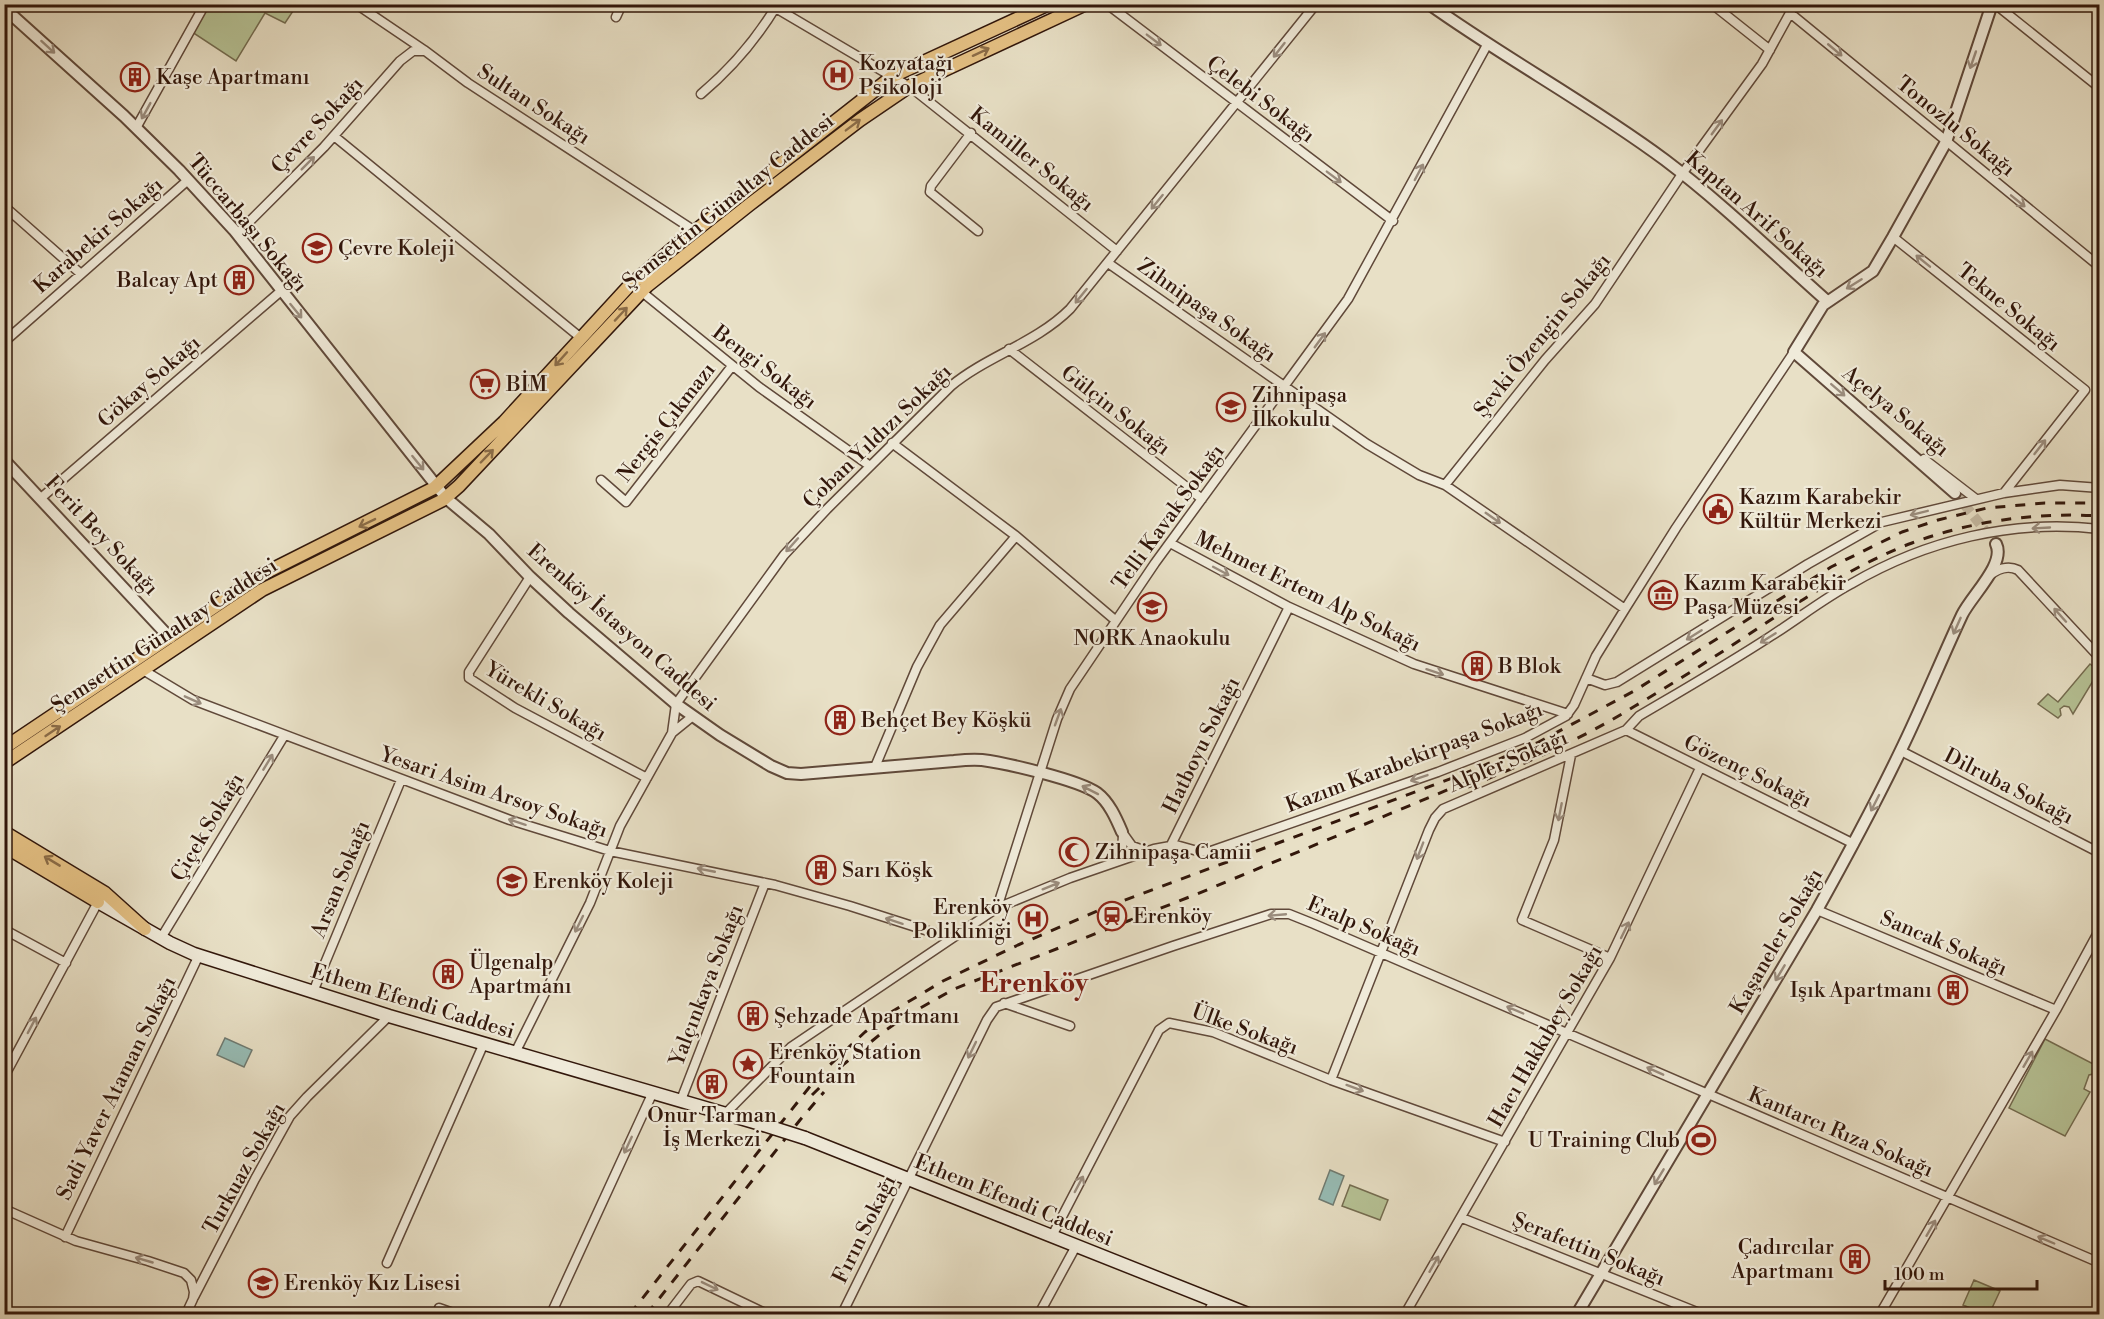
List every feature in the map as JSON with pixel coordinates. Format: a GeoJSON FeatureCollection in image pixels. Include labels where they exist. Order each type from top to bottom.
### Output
{"type":"FeatureCollection","features":[{"type":"Feature","properties":{"kind":"main road","name":"Şemsettin Günaltay Caddesi"},"geometry":{"type":"LineString","coordinates":[[4,748],[271,570],[437,486],[504,422],[639,276],[695,231],[893,76],[1049,4]]}},
{"type":"Feature","properties":{"kind":"main road","name":"Şemsettin Günaltay Caddesi"},"geometry":{"type":"LineString","coordinates":[[4,763],[268,586],[446,498],[642,292],[749,205],[860,120],[910,86],[1086,4]]}},
{"type":"Feature","properties":{"kind":"main road"},"geometry":{"type":"LineString","coordinates":[[4,832],[105,893],[145,928]]}},
{"type":"Feature","properties":{"kind":"main road"},"geometry":{"type":"LineString","coordinates":[[4,846],[98,902]]}},
{"type":"Feature","properties":{"kind":"main road","name":"Ethem Efendi Caddesi"},"geometry":{"type":"LineString","coordinates":[[98,902],[161,938],[199,955],[389,1016],[805,1138],[1248,1314]]}},
{"type":"Feature","properties":{"kind":"street"},"geometry":{"type":"LineString","coordinates":[[136,128],[205,4]]}},
{"type":"Feature","properties":{"kind":"street","name":"Sultan Sokağı"},"geometry":{"type":"LineString","coordinates":[[356,4],[462,78],[695,231]]}},
{"type":"Feature","properties":{"kind":"street"},"geometry":{"type":"LineString","coordinates":[[616,17],[622,4]]}},
{"type":"Feature","properties":{"kind":"street","name":"Çelebi Sokağı"},"geometry":{"type":"LineString","coordinates":[[1107,4],[1393,220]]}},
{"type":"Feature","properties":{"kind":"street","name":"Çoban Yıldızı Sokağı"},"geometry":{"type":"LineString","coordinates":[[676,704],[784,555],[892,443],[962,377],[1041,332],[1064,315],[1316,4]]}},
{"type":"Feature","properties":{"kind":"street","name":"Kaptan Arif Sokağı"},"geometry":{"type":"LineString","coordinates":[[1429,4],[1487,45],[1638,142],[1682,174],[1827,302],[1873,271],[1893,237],[1946,142],[1994,4]]}},
{"type":"Feature","properties":{"kind":"street"},"geometry":{"type":"LineString","coordinates":[[1712,4],[1770,50]]}},
{"type":"Feature","properties":{"kind":"street"},"geometry":{"type":"LineString","coordinates":[[1994,4],[2100,88]]}},
{"type":"Feature","properties":{"kind":"street"},"geometry":{"type":"LineString","coordinates":[[701,94],[747,49],[774,6]]}},
{"type":"Feature","properties":{"kind":"street","name":"Kamiller Sokağı"},"geometry":{"type":"LineString","coordinates":[[774,6],[910,86],[1118,251]]}},
{"type":"Feature","properties":{"kind":"street","name":"Tüccarbaşı Sokağı"},"geometry":{"type":"LineString","coordinates":[[4,8],[136,128],[237,234],[437,486]]}},
{"type":"Feature","properties":{"kind":"street","name":"Şevki Özengin Sokağı"},"geometry":{"type":"LineString","coordinates":[[1445,485],[1545,360],[1595,304],[1682,174],[1770,50],[1793,9]]}},
{"type":"Feature","properties":{"kind":"street","name":"Tonozlu Sokağı"},"geometry":{"type":"LineString","coordinates":[[1793,9],[1946,142],[2100,267]]}},
{"type":"Feature","properties":{"kind":"street"},"geometry":{"type":"LineString","coordinates":[[400,61],[405,48],[405,40],[402,36]]}},
{"type":"Feature","properties":{"kind":"street","name":"Telli Kavak Sokağı"},"geometry":{"type":"LineString","coordinates":[[997,908],[1039,773],[1068,694],[1115,620],[1343,306],[1393,220],[1487,45]]}},
{"type":"Feature","properties":{"kind":"street","name":"Çevre Sokağı"},"geometry":{"type":"LineString","coordinates":[[237,234],[334,136],[400,61],[414,51],[427,52]]}},
{"type":"Feature","properties":{"kind":"street"},"geometry":{"type":"LineString","coordinates":[[971,133],[929,191],[978,231]]}},
{"type":"Feature","properties":{"kind":"street"},"geometry":{"type":"LineString","coordinates":[[334,136],[580,338]]}},
{"type":"Feature","properties":{"kind":"street","name":"Karabekir Sokağı"},"geometry":{"type":"LineString","coordinates":[[4,342],[188,180]]}},
{"type":"Feature","properties":{"kind":"street"},"geometry":{"type":"LineString","coordinates":[[4,206],[81,274]]}},
{"type":"Feature","properties":{"kind":"street","name":"Tekne Sokağı"},"geometry":{"type":"LineString","coordinates":[[1893,237],[2085,390],[2004,493]]}},
{"type":"Feature","properties":{"kind":"street","name":"Zihnipaşa Sokağı"},"geometry":{"type":"LineString","coordinates":[[1108,263],[1372,447],[1419,474],[1445,485],[1625,609]]}},
{"type":"Feature","properties":{"kind":"street","name":"Gökay Sokağı"},"geometry":{"type":"LineString","coordinates":[[41,498],[281,291]]}},
{"type":"Feature","properties":{"kind":"street","name":"Bengi Sokağı"},"geometry":{"type":"LineString","coordinates":[[642,292],[776,401],[870,466]]}},
{"type":"Feature","properties":{"kind":"street"},"geometry":{"type":"LineString","coordinates":[[1794,352],[1820,309],[1827,302]]}},
{"type":"Feature","properties":{"kind":"street","name":"Gülçin Sokağı"},"geometry":{"type":"LineString","coordinates":[[1009,349],[1202,500]]}},
{"type":"Feature","properties":{"kind":"street","name":"Açelya Sokağı"},"geometry":{"type":"LineString","coordinates":[[1794,352],[1881,428],[1976,499]]}},
{"type":"Feature","properties":{"kind":"street","name":"Kazım Karabekirpaşa Sokağı"},"geometry":{"type":"LineString","coordinates":[[1172,845],[1184,846],[1201,852],[1211,851],[1438,772],[1516,742],[1568,714],[1596,656],[1625,609],[1676,528],[1794,352]]}},
{"type":"Feature","properties":{"kind":"street","name":"Nergis Çıkmazı"},"geometry":{"type":"LineString","coordinates":[[601,480],[626,502],[732,366]]}},
{"type":"Feature","properties":{"kind":"street"},"geometry":{"type":"LineString","coordinates":[[1881,428],[1955,493]]}},
{"type":"Feature","properties":{"kind":"street"},"geometry":{"type":"LineString","coordinates":[[892,443],[1016,536],[1115,620]]}},
{"type":"Feature","properties":{"kind":"street","name":"Ferit Bey Sokağı"},"geometry":{"type":"LineString","coordinates":[[4,460],[170,638]]}},
{"type":"Feature","properties":{"kind":"street"},"geometry":{"type":"LineString","coordinates":[[1586,678],[1607,685],[1617,682],[1808,564],[1882,522],[2004,493],[2060,485],[2100,488]]}},
{"type":"Feature","properties":{"kind":"street"},"geometry":{"type":"LineString","coordinates":[[437,486],[446,498]]}},
{"type":"Feature","properties":{"kind":"street","name":"Erenköy İstasyon Caddesi"},"geometry":{"type":"LineString","coordinates":[[446,498],[489,534],[530,578],[568,613],[676,704],[732,743],[787,773],[801,774],[978,760],[1039,773],[1097,793],[1109,806],[1122,832]]}},
{"type":"Feature","properties":{"kind":"street","name":"Alpler Sokağı"},"geometry":{"type":"LineString","coordinates":[[1330,1080],[1429,830],[1441,811],[1626,730],[1640,716],[1770,637],[1842,589],[1903,557],[1939,544],[1995,531],[2061,526],[2100,529]]}},
{"type":"Feature","properties":{"kind":"street"},"geometry":{"type":"LineString","coordinates":[[875,767],[917,667],[940,625],[1016,536]]}},
{"type":"Feature","properties":{"kind":"street","name":"Mehmet Ertem Alp Sokağı"},"geometry":{"type":"LineString","coordinates":[[1170,543],[1289,607],[1425,669],[1568,714]]}},
{"type":"Feature","properties":{"kind":"street","name":"Kaşaneler Sokağı"},"geometry":{"type":"LineString","coordinates":[[1577,1314],[1854,844],[1901,751],[1963,614],[1999,557],[1996,544]]}},
{"type":"Feature","properties":{"kind":"street"},"geometry":{"type":"LineString","coordinates":[[1988,577],[2003,568],[2012,567],[2018,570],[2100,658]]}},
{"type":"Feature","properties":{"kind":"street","name":"Yürekli Sokağı"},"geometry":{"type":"LineString","coordinates":[[530,578],[469,672],[469,678],[515,708],[647,778]]}},
{"type":"Feature","properties":{"kind":"street","name":"Hatboyu Sokağı"},"geometry":{"type":"LineString","coordinates":[[726,1113],[791,1047],[997,908],[1118,861],[1172,845],[1289,607]]}},
{"type":"Feature","properties":{"kind":"street","name":"Yesari Asim Arsoy Sokağı"},"geometry":{"type":"LineString","coordinates":[[143,670],[189,699],[510,820],[610,851],[765,883],[850,906],[950,938]]}},
{"type":"Feature","properties":{"kind":"street"},"geometry":{"type":"LineString","coordinates":[[515,1053],[588,907],[624,819],[672,733],[676,704]]}},
{"type":"Feature","properties":{"kind":"street"},"geometry":{"type":"LineString","coordinates":[[672,733],[693,716]]}},
{"type":"Feature","properties":{"kind":"street","name":"Gözenç Sokağı"},"geometry":{"type":"LineString","coordinates":[[1626,730],[1854,844]]}},
{"type":"Feature","properties":{"kind":"street","name":"Çiçek Sokağı"},"geometry":{"type":"LineString","coordinates":[[161,938],[284,736]]}},
{"type":"Feature","properties":{"kind":"street","name":"Dilruba Sokağı"},"geometry":{"type":"LineString","coordinates":[[1901,751],[2100,853]]}},
{"type":"Feature","properties":{"kind":"street"},"geometry":{"type":"LineString","coordinates":[[1571,754],[1554,840],[1522,920],[1610,958]]}},
{"type":"Feature","properties":{"kind":"street","name":"Hacı Hakkıbey Sokağı"},"geometry":{"type":"LineString","coordinates":[[1405,1314],[1569,1033],[1610,958],[1700,768]]}},
{"type":"Feature","properties":{"kind":"street","name":"Arsan Sokağı"},"geometry":{"type":"LineString","coordinates":[[313,992],[401,780]]}},
{"type":"Feature","properties":{"kind":"street"},"geometry":{"type":"LineString","coordinates":[[1122,832],[1132,846],[1146,851]]}},
{"type":"Feature","properties":{"kind":"street"},"geometry":{"type":"LineString","coordinates":[[1118,861],[1123,848],[1122,832]]}},
{"type":"Feature","properties":{"kind":"street","name":"Yalçınkaya Sokağı"},"geometry":{"type":"LineString","coordinates":[[681,1100],[765,883]]}},
{"type":"Feature","properties":{"kind":"street"},"geometry":{"type":"LineString","coordinates":[[4,1077],[98,902]]}},
{"type":"Feature","properties":{"kind":"street","name":"Sancak Sokağı"},"geometry":{"type":"LineString","coordinates":[[1817,910],[2056,1010]]}},
{"type":"Feature","properties":{"kind":"street","name":"Eralp Sokağı"},"geometry":{"type":"LineString","coordinates":[[1004,1003],[1271,914],[1283,913],[1298,917],[1569,1033]]}},
{"type":"Feature","properties":{"kind":"street"},"geometry":{"type":"LineString","coordinates":[[1880,1314],[2056,1010],[2100,929]]}},
{"type":"Feature","properties":{"kind":"street"},"geometry":{"type":"LineString","coordinates":[[4,936],[7,931],[66,963]]}},
{"type":"Feature","properties":{"kind":"street","name":"Sadi Yaver Ataman Sokağı"},"geometry":{"type":"LineString","coordinates":[[65,1237],[199,955]]}},
{"type":"Feature","properties":{"kind":"street"},"geometry":{"type":"LineString","coordinates":[[1004,1003],[1070,1026]]}},
{"type":"Feature","properties":{"kind":"street","name":"Fırın Sokağı"},"geometry":{"type":"LineString","coordinates":[[842,1314],[987,1020],[996,1007],[1004,1003]]}},
{"type":"Feature","properties":{"kind":"street","name":"Turkuaz Sokağı"},"geometry":{"type":"LineString","coordinates":[[186,1314],[290,1116],[389,1016]]}},
{"type":"Feature","properties":{"kind":"street","name":"Ülke Sokağı"},"geometry":{"type":"LineString","coordinates":[[1052,1236],[1159,1030],[1164,1025],[1177,1023],[1213,1032],[1330,1080],[1505,1142]]}},
{"type":"Feature","properties":{"kind":"street","name":"Kantarcı Rıza Sokağı"},"geometry":{"type":"LineString","coordinates":[[1569,1033],[2100,1263]]}},
{"type":"Feature","properties":{"kind":"street"},"geometry":{"type":"LineString","coordinates":[[387,1263],[484,1043]]}},
{"type":"Feature","properties":{"kind":"street"},"geometry":{"type":"LineString","coordinates":[[551,1314],[653,1092]]}},
{"type":"Feature","properties":{"kind":"street"},"geometry":{"type":"LineString","coordinates":[[4,1209],[65,1237],[180,1271],[191,1280],[194,1297]]}},
{"type":"Feature","properties":{"kind":"street","name":"Şerafettin Sokağı"},"geometry":{"type":"LineString","coordinates":[[1461,1218],[1702,1314]]}},
{"type":"Feature","properties":{"kind":"street"},"geometry":{"type":"LineString","coordinates":[[1039,1314],[1076,1245]]}},
{"type":"Feature","properties":{"kind":"street"},"geometry":{"type":"LineString","coordinates":[[668,1314],[691,1284],[696,1281],[767,1314]]}},
{"type":"Feature","properties":{"kind":"street"},"geometry":{"type":"LineString","coordinates":[[1207,1314],[1214,1301]]}},
{"type":"Feature","properties":{"kind":"street"},"geometry":{"type":"LineString","coordinates":[[439,1308],[456,1314]]}},
{"type":"Feature","properties":{"kind":"green space"},"geometry":{"type":"Polygon","coordinates":[[[208,5],[297,5],[285,23],[265,13],[236,61],[192,32],[208,5]]]}},
{"type":"Feature","properties":{"kind":"green space"},"geometry":{"type":"Polygon","coordinates":[[[2090,664],[2099,671],[2073,714],[2069,707],[2064,706],[2060,709],[2061,715],[2058,718],[2038,704],[2048,694],[2058,702],[2090,664]]]}},
{"type":"Feature","properties":{"kind":"green space"},"geometry":{"type":"Polygon","coordinates":[[[2045,1039],[2097,1066],[2093,1074],[2089,1075],[2084,1089],[2090,1092],[2065,1136],[2009,1108],[2045,1039]]]}},
{"type":"Feature","properties":{"kind":"green space"},"geometry":{"type":"Polygon","coordinates":[[[1350,1185],[1388,1200],[1380,1220],[1342,1206],[1350,1185]]]}},
{"type":"Feature","properties":{"kind":"green space"},"geometry":{"type":"Polygon","coordinates":[[[1974,1280],[2000,1291],[1992,1308],[1975,1310],[1963,1305],[1974,1280]]]}},
{"type":"Feature","properties":{"kind":"water"},"geometry":{"type":"Polygon","coordinates":[[[225,1038],[252,1050],[244,1067],[217,1055],[225,1038]]]}},
{"type":"Feature","properties":{"kind":"water"},"geometry":{"type":"Polygon","coordinates":[[[1330,1170],[1344,1176],[1333,1205],[1319,1199],[1330,1170]]]}},
{"type":"Feature","properties":{"kind":"tunnel"},"geometry":{"type":"LineString","coordinates":[[1955,493],[1996,544]]}},
{"type":"Feature","properties":{"kind":"railway"},"geometry":{"type":"LineString","coordinates":[[630,1314],[819,1075],[865,1032],[893,1011],[943,981],[1018,945],[1109,906],[1466,773],[1537,743],[1634,691],[1831,567],[1902,532],[1987,508],[2045,503],[2100,503]]}},
{"type":"Feature","properties":{"kind":"railway"},"geometry":{"type":"LineString","coordinates":[[1468,787],[1553,750],[1615,718],[1821,589],[1856,568],[1893,551],[1934,535],[1981,524],[2052,515],[2100,516]]}},
{"type":"Feature","properties":{"kind":"railway"},"geometry":{"type":"LineString","coordinates":[[812,1095],[844,1064],[883,1032],[954,989],[1197,894],[1476,778]]}},
{"type":"Feature","properties":{"kind":"railway"},"geometry":{"type":"LineString","coordinates":[[647,1314],[824,1092]]}},
{"type":"Feature","properties":{"kind":"place","name":"Kozyatağı Psikoloji"},"geometry":{"type":"Point","coordinates":[838,75]}},
{"type":"Feature","properties":{"kind":"place","name":"Kaşe Apartmanı"},"geometry":{"type":"Point","coordinates":[135,77]}},
{"type":"Feature","properties":{"kind":"place","name":"Çevre Koleji"},"geometry":{"type":"Point","coordinates":[317,248]}},
{"type":"Feature","properties":{"kind":"place","name":"Balcay Apt"},"geometry":{"type":"Point","coordinates":[239,280]}},
{"type":"Feature","properties":{"kind":"place","name":"BİM"},"geometry":{"type":"Point","coordinates":[485,384]}},
{"type":"Feature","properties":{"kind":"place","name":"Zihnipaşa İlkokulu"},"geometry":{"type":"Point","coordinates":[1231,407]}},
{"type":"Feature","properties":{"kind":"place","name":"Kazım Karabekir Kültür Merkezi"},"geometry":{"type":"Point","coordinates":[1718,509]}},
{"type":"Feature","properties":{"kind":"place","name":"Kazım Karabekir Paşa Müzesi"},"geometry":{"type":"Point","coordinates":[1663,595]}},
{"type":"Feature","properties":{"kind":"place","name":"NORK Anaokulu"},"geometry":{"type":"Point","coordinates":[1152,607]}},
{"type":"Feature","properties":{"kind":"place","name":"B Blok"},"geometry":{"type":"Point","coordinates":[1477,666]}},
{"type":"Feature","properties":{"kind":"place","name":"Behçet Bey Köşkü"},"geometry":{"type":"Point","coordinates":[840,720]}},
{"type":"Feature","properties":{"kind":"place","name":"Zihnipaşa Camii"},"geometry":{"type":"Point","coordinates":[1074,852]}},
{"type":"Feature","properties":{"kind":"place","name":"Sarı Köşk"},"geometry":{"type":"Point","coordinates":[821,870]}},
{"type":"Feature","properties":{"kind":"place","name":"Erenköy Koleji"},"geometry":{"type":"Point","coordinates":[512,881]}},
{"type":"Feature","properties":{"kind":"place","name":"Erenköy"},"geometry":{"type":"Point","coordinates":[1112,916]}},
{"type":"Feature","properties":{"kind":"place","name":"Erenköy Polikliniği"},"geometry":{"type":"Point","coordinates":[1033,919]}},
{"type":"Feature","properties":{"kind":"place","name":"Ülgenalp Apartmanı"},"geometry":{"type":"Point","coordinates":[448,974]}},
{"type":"Feature","properties":{"kind":"place","name":"Işık Apartmanı"},"geometry":{"type":"Point","coordinates":[1953,990]}},
{"type":"Feature","properties":{"kind":"place","name":"Şehzade Apartmanı"},"geometry":{"type":"Point","coordinates":[753,1016]}},
{"type":"Feature","properties":{"kind":"place","name":"Erenköy Station Fountain"},"geometry":{"type":"Point","coordinates":[748,1064]}},
{"type":"Feature","properties":{"kind":"place","name":"Onur Tarman İş Merkezi"},"geometry":{"type":"Point","coordinates":[712,1084]}},
{"type":"Feature","properties":{"kind":"place","name":"U Training Club"},"geometry":{"type":"Point","coordinates":[1701,1140]}},
{"type":"Feature","properties":{"kind":"place","name":"Çadırcılar Apartmanı"},"geometry":{"type":"Point","coordinates":[1855,1259]}},
{"type":"Feature","properties":{"kind":"place","name":"Erenköy Kız Lisesi"},"geometry":{"type":"Point","coordinates":[263,1283]}},
{"type":"Feature","properties":{"kind":"district","name":"Erenköy"},"geometry":{"type":"Point","coordinates":[1034,983]}}]}
